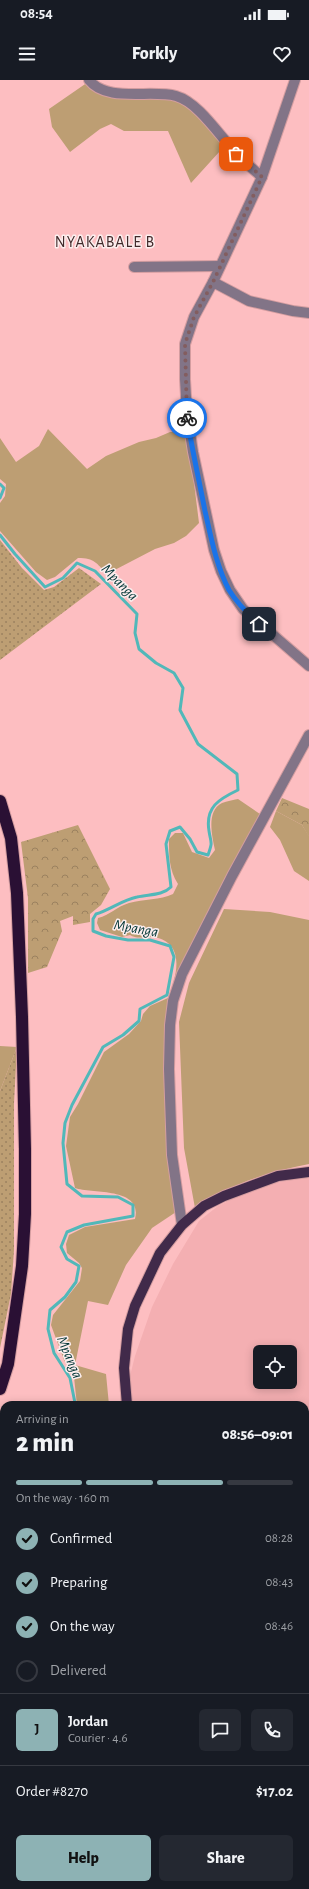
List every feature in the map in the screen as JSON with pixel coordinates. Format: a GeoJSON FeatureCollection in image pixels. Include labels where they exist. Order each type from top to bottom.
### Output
{"type":"FeatureCollection","features":[{"type":"Feature","properties":{"kind":"highway"},"geometry":{"type":"LineString","coordinates":[[0,801],[11,838],[17,893],[23,1040],[25,1214],[22,1266],[8,1364],[0,1389]]}},
{"type":"Feature","properties":{"kind":"main road"},"geometry":{"type":"LineString","coordinates":[[127,1401],[124,1368],[128,1329],[135,1306],[160,1253],[182,1225],[204,1206],[224,1196],[278,1176],[309,1172]]}},
{"type":"Feature","properties":{"kind":"street"},"geometry":{"type":"LineString","coordinates":[[90,80],[101,89],[113,93],[158,92],[188,100],[200,111],[236,154],[262,177]]}},
{"type":"Feature","properties":{"kind":"street"},"geometry":{"type":"LineString","coordinates":[[295,80],[262,177],[213,282],[194,317],[185,344],[185,379],[187,414],[192,452],[214,550],[230,590],[243,609],[309,666]]}},
{"type":"Feature","properties":{"kind":"street"},"geometry":{"type":"LineString","coordinates":[[134,267],[220,266]]}},
{"type":"Feature","properties":{"kind":"street"},"geometry":{"type":"LineString","coordinates":[[213,282],[249,301],[309,313]]}},
{"type":"Feature","properties":{"kind":"street"},"geometry":{"type":"LineString","coordinates":[[182,1225],[172,1155],[169,1069],[170,1025],[173,1001],[182,974],[225,890],[309,735]]}},
{"type":"Feature","properties":{"kind":"shaded area"},"geometry":{"type":"Polygon","coordinates":[[[309,1176],[309,1401],[132,1401],[130,1376],[135,1356],[152,1307],[173,1264],[199,1221],[218,1206],[245,1193],[271,1184],[309,1176]]]}},
{"type":"Feature","properties":{"kind":"green space"},"geometry":{"type":"Polygon","coordinates":[[[91,80],[111,95],[158,90],[191,97],[230,140],[191,183],[168,131],[124,131],[111,124],[100,129],[70,152],[52,127],[49,109],[91,80]]]}},
{"type":"Feature","properties":{"kind":"green space"},"geometry":{"type":"Polygon","coordinates":[[[48,429],[87,469],[106,456],[139,442],[156,438],[170,432],[185,431],[192,467],[199,523],[186,536],[174,543],[155,549],[107,574],[92,560],[78,558],[55,577],[47,580],[36,572],[0,531],[0,503],[5,496],[6,484],[0,479],[0,438],[16,462],[39,446],[48,429]]]}},
{"type":"Feature","properties":{"kind":"green space"},"geometry":{"type":"Polygon","coordinates":[[[0,540],[22,568],[44,590],[54,587],[79,568],[101,584],[0,660],[0,540]]]}},
{"type":"Feature","properties":{"kind":"green space"},"geometry":{"type":"Polygon","coordinates":[[[282,798],[309,809],[309,837],[302,825],[276,811],[282,798]]]}},
{"type":"Feature","properties":{"kind":"green space"},"geometry":{"type":"Polygon","coordinates":[[[238,799],[260,814],[181,977],[171,1026],[176,1212],[152,1228],[126,1265],[108,1305],[88,1301],[75,1365],[106,1374],[109,1401],[77,1401],[74,1377],[64,1360],[51,1325],[53,1315],[80,1281],[82,1268],[79,1263],[67,1253],[66,1244],[69,1235],[85,1227],[135,1219],[135,1209],[132,1202],[124,1197],[115,1194],[75,1188],[66,1146],[70,1117],[104,1052],[129,1034],[141,1021],[143,1014],[150,1006],[168,998],[176,971],[175,953],[171,946],[164,940],[154,937],[139,938],[130,935],[122,937],[100,930],[97,923],[98,918],[129,903],[173,894],[178,884],[171,868],[169,857],[169,839],[175,833],[183,833],[192,852],[209,858],[215,850],[211,824],[214,812],[222,803],[238,799]]]}},
{"type":"Feature","properties":{"kind":"green space"},"geometry":{"type":"Polygon","coordinates":[[[276,811],[302,825],[309,836],[309,881],[294,871],[280,840],[270,827],[276,811]]]}},
{"type":"Feature","properties":{"kind":"green space"},"geometry":{"type":"Polygon","coordinates":[[[78,825],[110,889],[101,905],[90,914],[90,922],[73,925],[73,916],[60,921],[62,931],[47,967],[28,973],[28,898],[21,842],[78,825]]]}},
{"type":"Feature","properties":{"kind":"green space"},"geometry":{"type":"Polygon","coordinates":[[[224,909],[270,912],[309,920],[309,1164],[250,1180],[222,1192],[195,1208],[184,1148],[179,1022],[189,983],[224,909]]]}},
{"type":"Feature","properties":{"kind":"green space"},"geometry":{"type":"Polygon","coordinates":[[[0,1046],[17,1047],[0,1091],[0,1046]]]}},
{"type":"Feature","properties":{"kind":"green space"},"geometry":{"type":"Polygon","coordinates":[[[17,1047],[14,1103],[14,1250],[11,1294],[0,1348],[0,1091],[17,1047]]]}},
{"type":"Feature","properties":{"kind":"waterway","name":"Mpanga"},"geometry":{"type":"LineString","coordinates":[[0,484],[4,488],[0,498]]}},
{"type":"Feature","properties":{"kind":"waterway","name":"Mpanga"},"geometry":{"type":"LineString","coordinates":[[0,535],[45,587],[63,578],[77,563],[95,571],[137,614],[135,633],[139,649],[156,663],[174,673],[183,688],[180,710],[198,744],[237,774],[238,790],[219,801],[211,810],[208,823],[211,847],[208,855],[197,852],[190,839],[180,827],[170,831],[166,844],[171,887],[164,892],[126,900],[96,914],[93,919],[93,931],[106,936],[128,940],[150,940],[170,946],[174,957],[167,995],[140,1009],[139,1021],[123,1035],[103,1047],[72,1105],[65,1123],[63,1143],[67,1184],[82,1196],[118,1197],[133,1205],[133,1216],[84,1225],[67,1232],[61,1247],[67,1259],[79,1266],[76,1282],[65,1297],[50,1310],[48,1329],[54,1353],[70,1378],[75,1401]]}},
{"type":"Feature","properties":{"kind":"way so far"},"geometry":{"type":"LineString","coordinates":[[187,418],[185,344],[194,317],[213,282],[262,177],[236,154]]}},
{"type":"Feature","properties":{"kind":"district","name":"NYAKABALE B"},"geometry":{"type":"Point","coordinates":[105,241]}},
{"type":"Feature","properties":{"kind":"route"},"geometry":{"type":"LineString","coordinates":[[187,418],[192,452],[214,550],[221,571],[230,590],[243,609],[259,624]]}}]}
